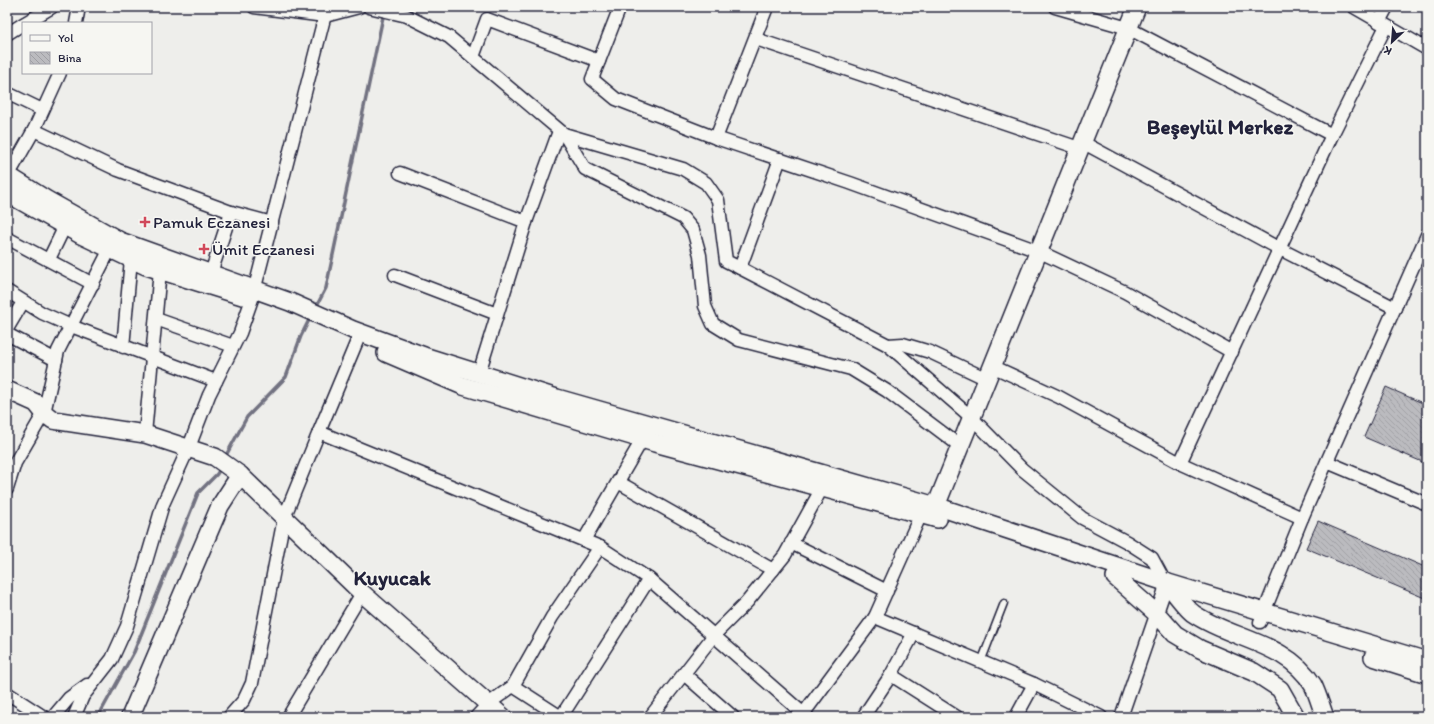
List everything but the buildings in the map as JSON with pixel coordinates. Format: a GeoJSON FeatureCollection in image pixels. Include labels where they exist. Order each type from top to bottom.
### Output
{"type":"FeatureCollection","features":[{"type":"Feature","properties":{"kind":"main road"},"geometry":{"type":"LineString","coordinates":[[930,513],[960,446],[1137,7]]}},
{"type":"Feature","properties":{"kind":"main road"},"geometry":{"type":"LineString","coordinates":[[8,175],[47,200],[120,241],[211,273],[253,294]]}},
{"type":"Feature","properties":{"kind":"main road"},"geometry":{"type":"LineString","coordinates":[[7,194],[65,226],[132,259],[160,270],[253,294],[288,306],[359,337],[463,386],[644,432],[930,513],[1170,591],[1193,614],[1217,627],[1271,647],[1298,667],[1313,686],[1325,717]]}},
{"type":"Feature","properties":{"kind":"main road"},"geometry":{"type":"LineString","coordinates":[[359,337],[479,373],[644,432],[822,488],[930,513],[1115,577],[1427,661]]}},
{"type":"Feature","properties":{"kind":"main road"},"geometry":{"type":"LineString","coordinates":[[7,390],[36,403],[44,413],[53,420],[146,434],[189,447],[215,457],[235,471],[362,593],[503,717]]}},
{"type":"Feature","properties":{"kind":"main road"},"geometry":{"type":"LineString","coordinates":[[130,717],[235,471]]}},
{"type":"Feature","properties":{"kind":"main road"},"geometry":{"type":"LineString","coordinates":[[1115,577],[1157,614],[1175,634],[1200,649],[1254,672],[1280,689],[1296,717]]}},
{"type":"Feature","properties":{"kind":"main road"},"geometry":{"type":"LineString","coordinates":[[1262,617],[1427,674]]}},
{"type":"Feature","properties":{"kind":"street"},"geometry":{"type":"LineString","coordinates":[[27,22],[52,7]]}},
{"type":"Feature","properties":{"kind":"street"},"geometry":{"type":"LineString","coordinates":[[76,22],[80,7]]}},
{"type":"Feature","properties":{"kind":"street"},"geometry":{"type":"LineString","coordinates":[[254,7],[326,12],[359,7]]}},
{"type":"Feature","properties":{"kind":"street"},"geometry":{"type":"LineString","coordinates":[[620,7],[592,79],[616,98],[716,138],[850,183],[1038,251],[1125,292],[1232,352]]}},
{"type":"Feature","properties":{"kind":"street"},"geometry":{"type":"LineString","coordinates":[[716,138],[756,39],[767,7]]}},
{"type":"Feature","properties":{"kind":"street"},"geometry":{"type":"LineString","coordinates":[[1055,7],[1128,28],[1332,135]]}},
{"type":"Feature","properties":{"kind":"street"},"geometry":{"type":"LineString","coordinates":[[1354,7],[1427,49]]}},
{"type":"Feature","properties":{"kind":"street"},"geometry":{"type":"LineString","coordinates":[[1180,463],[1332,135],[1382,24],[1387,7]]}},
{"type":"Feature","properties":{"kind":"street"},"geometry":{"type":"LineString","coordinates":[[374,8],[408,16],[449,36],[562,132],[585,169],[683,218],[693,230],[700,255],[705,306],[713,324],[739,340],[851,369],[887,391],[960,446]]}},
{"type":"Feature","properties":{"kind":"street"},"geometry":{"type":"LineString","coordinates":[[74,717],[83,696],[112,659],[127,626],[163,504],[189,447],[216,381],[234,346],[253,294],[326,12]]}},
{"type":"Feature","properties":{"kind":"street"},"geometry":{"type":"LineString","coordinates":[[473,57],[487,19],[599,61]]}},
{"type":"Feature","properties":{"kind":"street"},"geometry":{"type":"LineString","coordinates":[[7,34],[22,25]]}},
{"type":"Feature","properties":{"kind":"street"},"geometry":{"type":"LineString","coordinates":[[756,39],[1081,145],[1395,308]]}},
{"type":"Feature","properties":{"kind":"street"},"geometry":{"type":"LineString","coordinates":[[8,175],[34,130],[60,74]]}},
{"type":"Feature","properties":{"kind":"street"},"geometry":{"type":"LineString","coordinates":[[7,93],[42,110]]}},
{"type":"Feature","properties":{"kind":"street"},"geometry":{"type":"LineString","coordinates":[[34,130],[118,170],[231,212],[272,223]]}},
{"type":"Feature","properties":{"kind":"street"},"geometry":{"type":"LineString","coordinates":[[479,373],[526,222],[562,132]]}},
{"type":"Feature","properties":{"kind":"street"},"geometry":{"type":"LineString","coordinates":[[562,132],[683,169],[706,183],[718,200],[726,261],[888,345],[971,417],[1022,468],[1082,518],[1127,542],[1152,558],[1170,591],[1157,614],[1121,717]]}},
{"type":"Feature","properties":{"kind":"street"},"geometry":{"type":"LineString","coordinates":[[740,268],[780,159]]}},
{"type":"Feature","properties":{"kind":"street"},"geometry":{"type":"LineString","coordinates":[[400,173],[526,222]]}},
{"type":"Feature","properties":{"kind":"street"},"geometry":{"type":"LineString","coordinates":[[211,273],[231,212]]}},
{"type":"Feature","properties":{"kind":"street"},"geometry":{"type":"LineString","coordinates":[[49,259],[65,226]]}},
{"type":"Feature","properties":{"kind":"street"},"geometry":{"type":"LineString","coordinates":[[1262,617],[1302,518],[1427,235]]}},
{"type":"Feature","properties":{"kind":"street"},"geometry":{"type":"LineString","coordinates":[[7,238],[49,259],[93,284]]}},
{"type":"Feature","properties":{"kind":"street"},"geometry":{"type":"LineString","coordinates":[[7,489],[16,463],[44,413],[58,351],[110,249]]}},
{"type":"Feature","properties":{"kind":"street"},"geometry":{"type":"LineString","coordinates":[[123,347],[132,259]]}},
{"type":"Feature","properties":{"kind":"street"},"geometry":{"type":"LineString","coordinates":[[146,434],[160,270]]}},
{"type":"Feature","properties":{"kind":"street"},"geometry":{"type":"LineString","coordinates":[[395,275],[498,314]]}},
{"type":"Feature","properties":{"kind":"street"},"geometry":{"type":"LineString","coordinates":[[7,291],[42,313],[71,326],[216,381]]}},
{"type":"Feature","properties":{"kind":"street"},"geometry":{"type":"LineString","coordinates":[[7,329],[23,302]]}},
{"type":"Feature","properties":{"kind":"street"},"geometry":{"type":"LineString","coordinates":[[156,319],[234,346]]}},
{"type":"Feature","properties":{"kind":"street"},"geometry":{"type":"LineString","coordinates":[[7,334],[56,360]]}},
{"type":"Feature","properties":{"kind":"street"},"geometry":{"type":"LineString","coordinates":[[230,717],[244,700],[254,676],[284,518],[359,337]]}},
{"type":"Feature","properties":{"kind":"street"},"geometry":{"type":"LineString","coordinates":[[888,345],[903,344],[930,352],[1059,397],[1180,463],[1302,518]]}},
{"type":"Feature","properties":{"kind":"street"},"geometry":{"type":"LineString","coordinates":[[319,432],[600,547],[649,579],[804,716],[875,617],[887,591],[930,513]]}},
{"type":"Feature","properties":{"kind":"street"},"geometry":{"type":"LineString","coordinates":[[584,540],[618,482],[644,432]]}},
{"type":"Feature","properties":{"kind":"street"},"geometry":{"type":"LineString","coordinates":[[1327,462],[1427,504]]}},
{"type":"Feature","properties":{"kind":"street"},"geometry":{"type":"LineString","coordinates":[[618,482],[773,570]]}},
{"type":"Feature","properties":{"kind":"street"},"geometry":{"type":"LineString","coordinates":[[650,717],[714,635],[747,602],[773,570],[791,543],[822,488]]}},
{"type":"Feature","properties":{"kind":"street"},"geometry":{"type":"LineString","coordinates":[[791,543],[887,591]]}},
{"type":"Feature","properties":{"kind":"street"},"geometry":{"type":"LineString","coordinates":[[476,717],[488,704],[513,686],[552,617],[600,547]]}},
{"type":"Feature","properties":{"kind":"street"},"geometry":{"type":"LineString","coordinates":[[513,686],[561,717],[649,579]]}},
{"type":"Feature","properties":{"kind":"street"},"geometry":{"type":"LineString","coordinates":[[288,717],[362,593]]}},
{"type":"Feature","properties":{"kind":"street"},"geometry":{"type":"LineString","coordinates":[[875,617],[1034,684],[1101,717]]}},
{"type":"Feature","properties":{"kind":"street"},"geometry":{"type":"LineString","coordinates":[[863,717],[891,675],[914,633]]}},
{"type":"Feature","properties":{"kind":"street"},"geometry":{"type":"LineString","coordinates":[[684,674],[733,717]]}},
{"type":"Feature","properties":{"kind":"street"},"geometry":{"type":"LineString","coordinates":[[53,717],[69,698],[99,675]]}},
{"type":"Feature","properties":{"kind":"street"},"geometry":{"type":"LineString","coordinates":[[891,675],[957,717]]}},
{"type":"Feature","properties":{"kind":"street"},"geometry":{"type":"LineString","coordinates":[[1016,717],[1034,684]]}},
{"type":"Feature","properties":{"kind":"street"},"geometry":{"type":"LineString","coordinates":[[7,693],[44,717]]}},
{"type":"Feature","properties":{"kind":"lane"},"geometry":{"type":"LineString","coordinates":[[981,662],[1004,603]]}},
{"type":"Feature","properties":{"kind":"waterway"},"geometry":{"type":"LineString","coordinates":[[315,309],[326,288],[384,12]]}},
{"type":"Feature","properties":{"kind":"waterway"},"geometry":{"type":"LineString","coordinates":[[224,459],[247,417],[286,377],[301,336],[311,316]]}},
{"type":"Feature","properties":{"kind":"waterway"},"geometry":{"type":"LineString","coordinates":[[98,717],[134,652],[198,493],[217,474],[221,467]]}},
{"type":"Feature","properties":{"kind":"place","name":"Pamuk Eczanesi"},"geometry":{"type":"Point","coordinates":[145,222]}},
{"type":"Feature","properties":{"kind":"place","name":"Ümit Eczanesi"},"geometry":{"type":"Point","coordinates":[204,249]}},
{"type":"Feature","properties":{"kind":"district","name":"Beşeylül Merkez"},"geometry":{"type":"Point","coordinates":[1220,126]}},
{"type":"Feature","properties":{"kind":"district","name":"Kuyucak"},"geometry":{"type":"Point","coordinates":[392,577]}}]}
